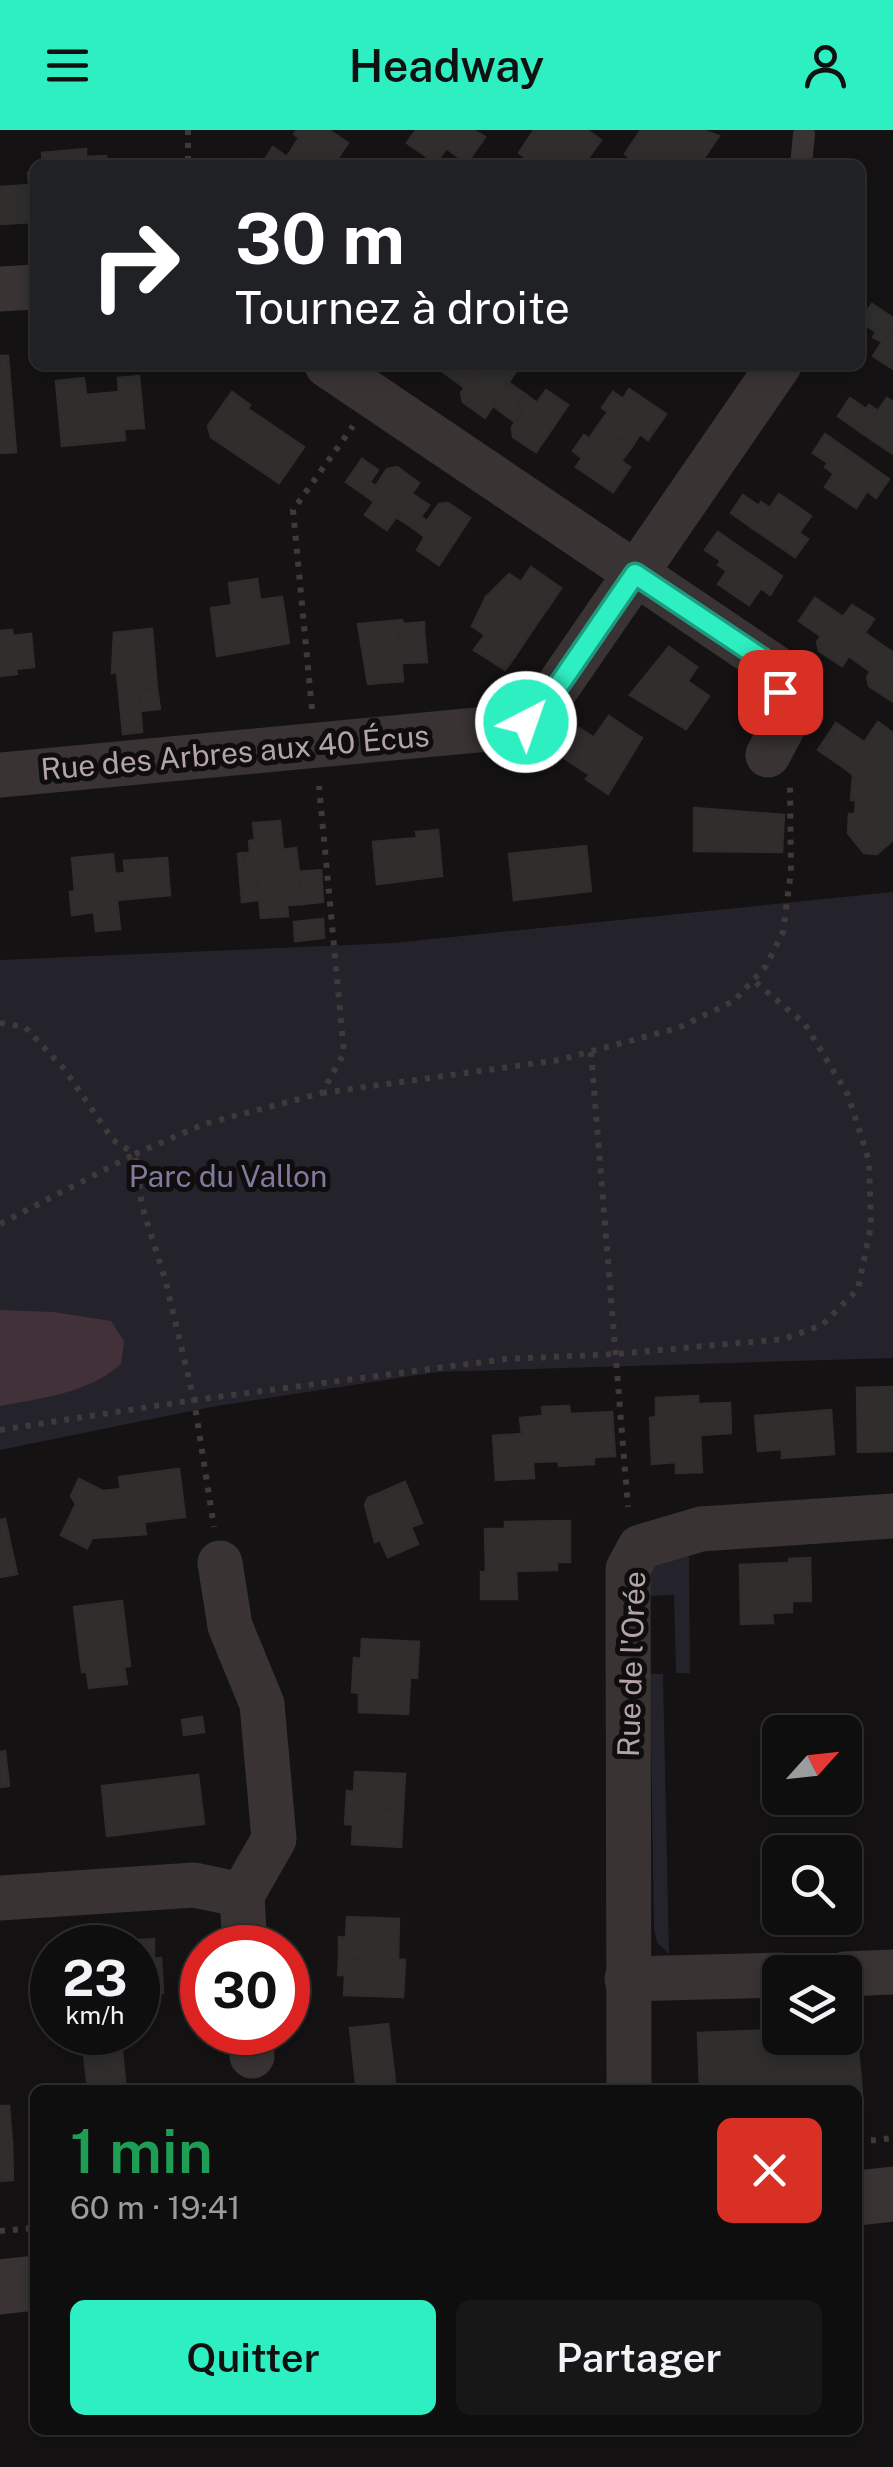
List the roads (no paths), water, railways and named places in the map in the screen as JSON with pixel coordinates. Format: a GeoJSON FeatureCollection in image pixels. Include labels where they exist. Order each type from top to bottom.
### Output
{"type":"FeatureCollection","features":[{"type":"Feature","properties":{"kind":"street"},"geometry":{"type":"LineString","coordinates":[[0,289],[30,287]]}},
{"type":"Feature","properties":{"kind":"street"},"geometry":{"type":"LineString","coordinates":[[339,370],[372,384],[635,574],[773,666],[788,717],[768,755]]}},
{"type":"Feature","properties":{"kind":"street","name":"Rue des Arbres aux 40 Écus"},"geometry":{"type":"LineString","coordinates":[[0,774],[498,728],[526,722],[552,695],[776,370]]}},
{"type":"Feature","properties":{"kind":"street","name":"Rue de l'Orée"},"geometry":{"type":"LineString","coordinates":[[630,2085],[628,1569],[640,1547],[700,1529],[893,1516]]}},
{"type":"Feature","properties":{"kind":"street"},"geometry":{"type":"LineString","coordinates":[[220,1563],[230,1626],[262,1704],[274,1839],[242,1895],[244,1925]]}},
{"type":"Feature","properties":{"kind":"street"},"geometry":{"type":"LineString","coordinates":[[0,1898],[194,1884],[242,1895]]}},
{"type":"Feature","properties":{"kind":"street"},"geometry":{"type":"LineString","coordinates":[[862,1973],[893,1972]]}},
{"type":"Feature","properties":{"kind":"street"},"geometry":{"type":"LineString","coordinates":[[628,1979],[762,1975]]}},
{"type":"Feature","properties":{"kind":"street"},"geometry":{"type":"LineString","coordinates":[[862,2198],[893,2194]]}},
{"type":"Feature","properties":{"kind":"street"},"geometry":{"type":"LineString","coordinates":[[0,2287],[30,2284]]}},
{"type":"Feature","properties":{"kind":"lane"},"geometry":{"type":"LineString","coordinates":[[801,160],[804,134]]}},
{"type":"Feature","properties":{"kind":"park label","name":"Parc du Vallon"},"geometry":{"type":"Point","coordinates":[228,1176]}}]}
